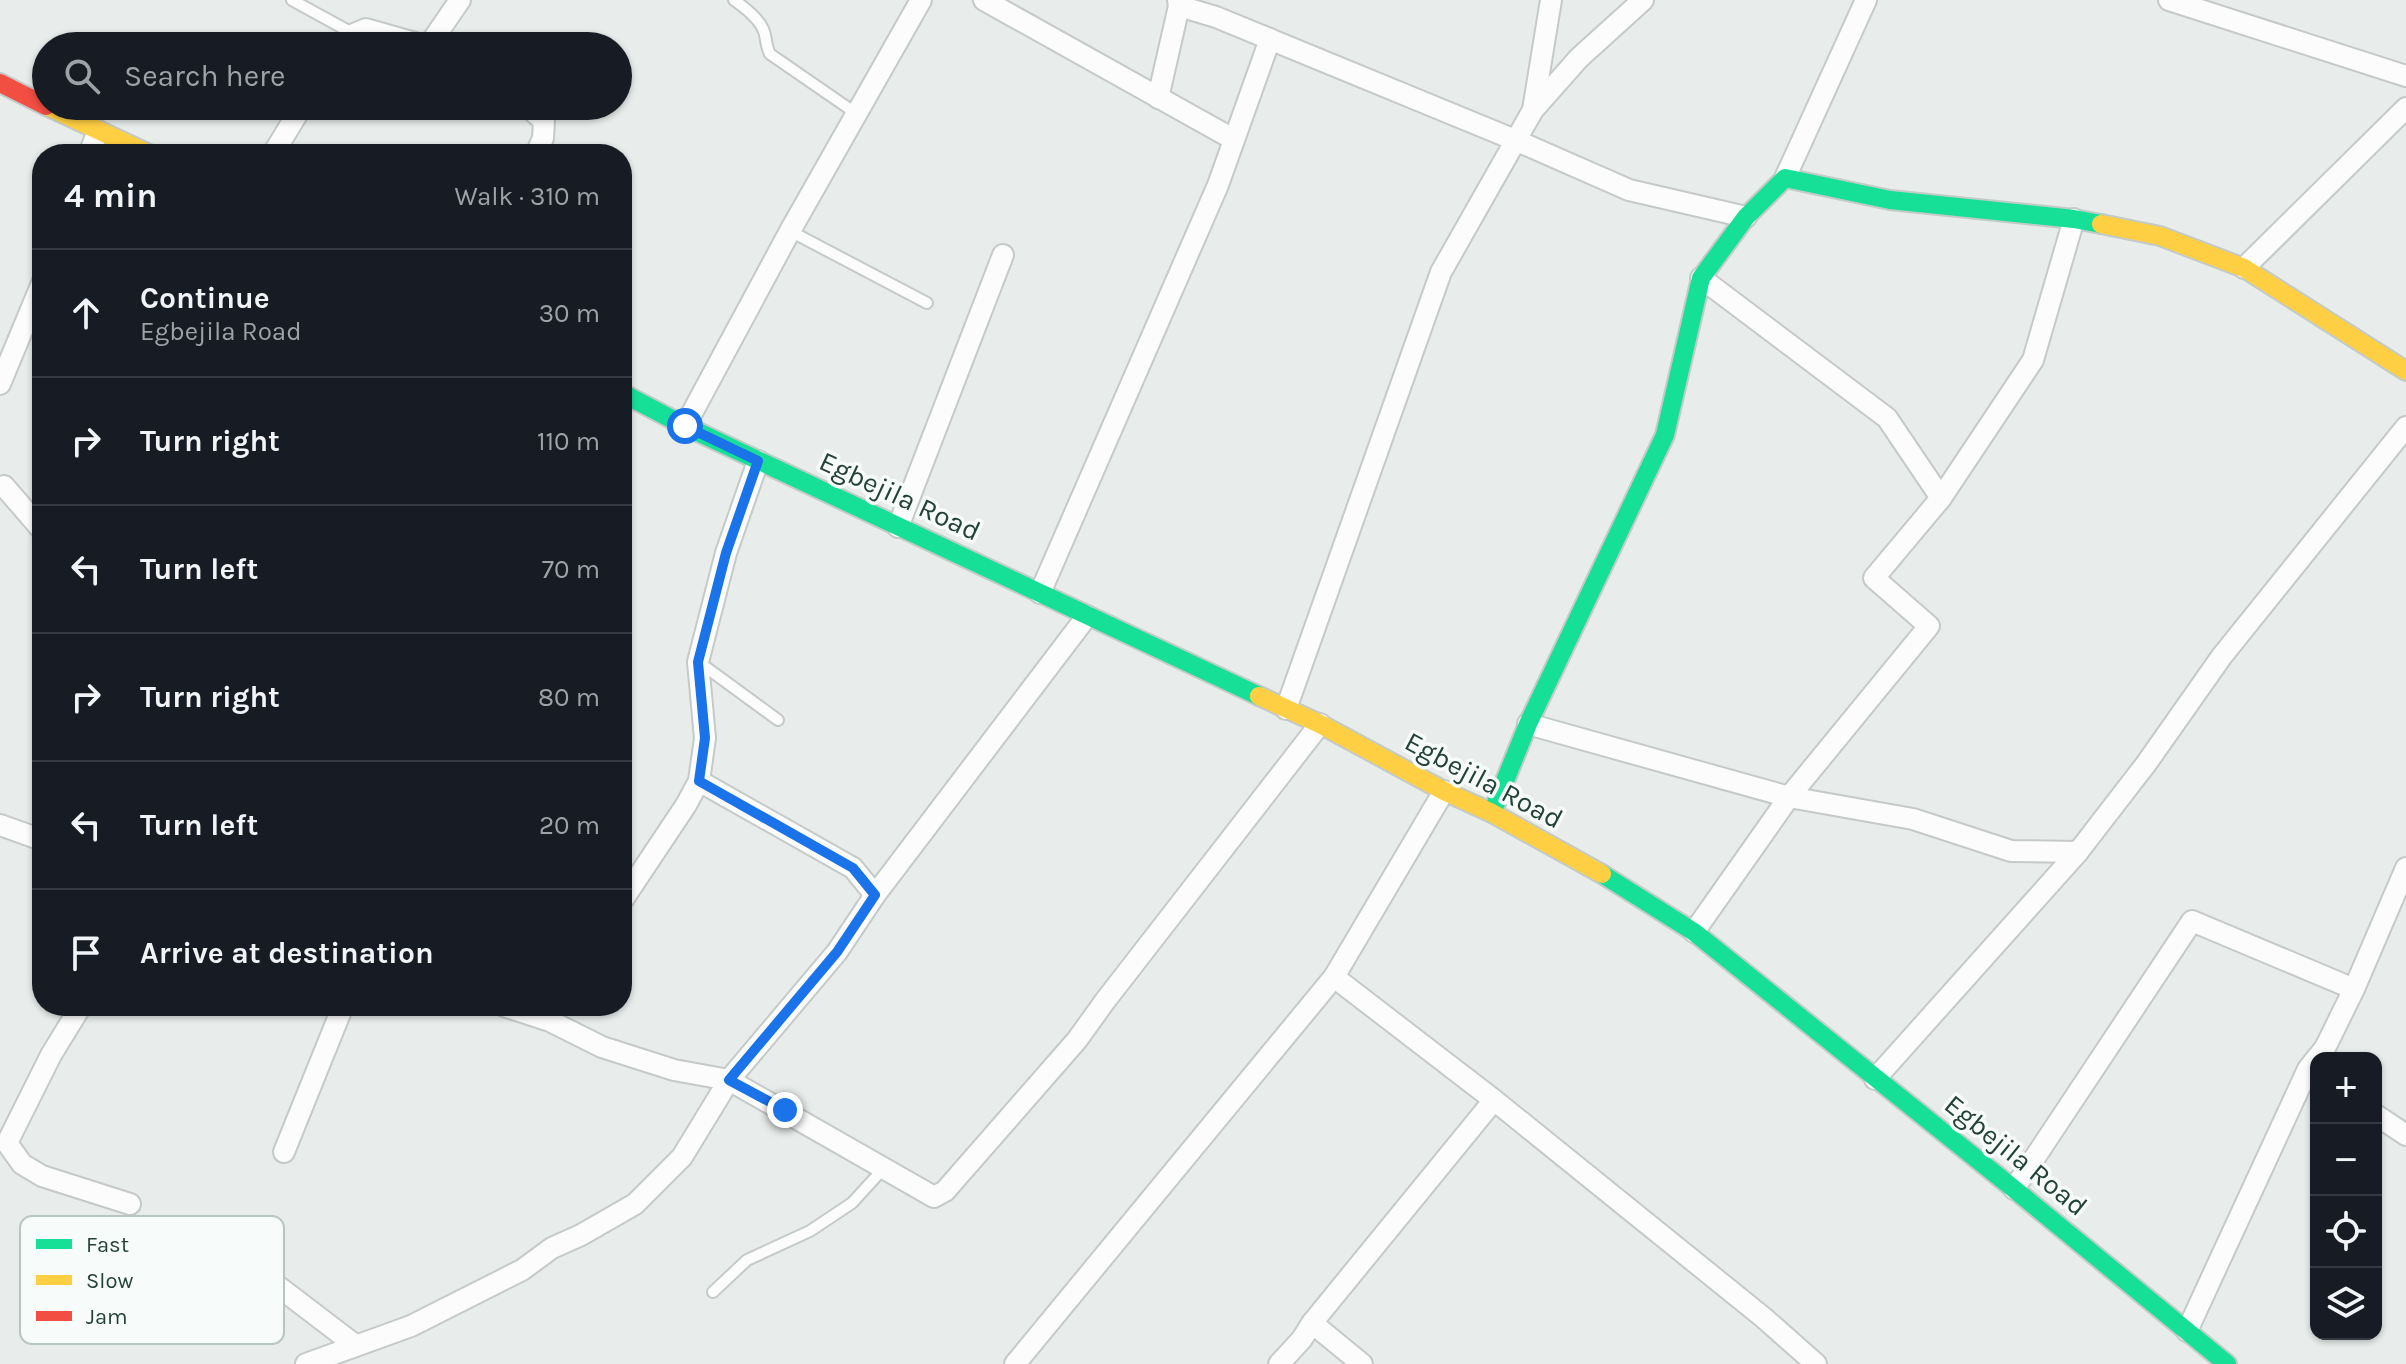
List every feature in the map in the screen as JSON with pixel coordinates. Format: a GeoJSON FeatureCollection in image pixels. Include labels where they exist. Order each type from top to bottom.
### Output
{"type":"FeatureCollection","features":[{"type":"Feature","properties":{"kind":"street"},"geometry":{"type":"LineString","coordinates":[[438,32],[460,0]]}},
{"type":"Feature","properties":{"kind":"street"},"geometry":{"type":"LineString","coordinates":[[685,426],[790,231],[921,0]]}},
{"type":"Feature","properties":{"kind":"street"},"geometry":{"type":"LineString","coordinates":[[984,0],[1233,139]]}},
{"type":"Feature","properties":{"kind":"street"},"geometry":{"type":"LineString","coordinates":[[1533,110],[1551,0]]}},
{"type":"Feature","properties":{"kind":"street"},"geometry":{"type":"LineString","coordinates":[[1286,709],[1441,272],[1533,110],[1579,58],[1643,0]]}},
{"type":"Feature","properties":{"kind":"street"},"geometry":{"type":"LineString","coordinates":[[2169,0],[2406,76]]}},
{"type":"Feature","properties":{"kind":"street"},"geometry":{"type":"LineString","coordinates":[[1492,813],[1528,724],[1665,435],[1701,278],[1746,217],[1785,178],[1864,1]]}},
{"type":"Feature","properties":{"kind":"street"},"geometry":{"type":"LineString","coordinates":[[1158,98],[1179,3],[1515,140],[1629,190],[1746,217]]}},
{"type":"Feature","properties":{"kind":"street"},"geometry":{"type":"LineString","coordinates":[[361,32],[366,29],[381,32]]}},
{"type":"Feature","properties":{"kind":"street"},"geometry":{"type":"LineString","coordinates":[[1040,593],[1218,185],[1270,39]]}},
{"type":"Feature","properties":{"kind":"street"},"geometry":{"type":"LineString","coordinates":[[0,83],[32,99]]}},
{"type":"Feature","properties":{"kind":"street"},"geometry":{"type":"LineString","coordinates":[[2244,268],[2406,108]]}},
{"type":"Feature","properties":{"kind":"street"},"geometry":{"type":"LineString","coordinates":[[75,120],[127,144]]}},
{"type":"Feature","properties":{"kind":"street"},"geometry":{"type":"LineString","coordinates":[[279,144],[294,120]]}},
{"type":"Feature","properties":{"kind":"street"},"geometry":{"type":"LineString","coordinates":[[540,144],[543,120]]}},
{"type":"Feature","properties":{"kind":"street"},"geometry":{"type":"LineString","coordinates":[[93,144],[98,131]]}},
{"type":"Feature","properties":{"kind":"street"},"geometry":{"type":"LineString","coordinates":[[1785,178],[1890,200],[2074,219],[2160,236],[2244,268],[2406,371]]}},
{"type":"Feature","properties":{"kind":"street"},"geometry":{"type":"LineString","coordinates":[[1694,932],[1789,797],[1929,626],[1874,578],[1941,498],[2033,360],[2074,219]]}},
{"type":"Feature","properties":{"kind":"street"},"geometry":{"type":"LineString","coordinates":[[898,527],[1003,255]]}},
{"type":"Feature","properties":{"kind":"street"},"geometry":{"type":"LineString","coordinates":[[1701,278],[1887,418],[1941,498]]}},
{"type":"Feature","properties":{"kind":"street"},"geometry":{"type":"LineString","coordinates":[[0,384],[32,307]]}},
{"type":"Feature","properties":{"kind":"street","name":"Egbejila Road"},"geometry":{"type":"LineString","coordinates":[[632,398],[758,461],[1320,724],[1600,873],[1694,932],[2227,1364]]}},
{"type":"Feature","properties":{"kind":"street"},"geometry":{"type":"LineString","coordinates":[[1875,1079],[2078,852],[2146,764],[2222,656],[2406,427]]}},
{"type":"Feature","properties":{"kind":"street"},"geometry":{"type":"LineString","coordinates":[[632,886],[699,781],[705,738],[698,662],[726,553],[758,461]]}},
{"type":"Feature","properties":{"kind":"street"},"geometry":{"type":"LineString","coordinates":[[4,486],[32,518]]}},
{"type":"Feature","properties":{"kind":"street"},"geometry":{"type":"LineString","coordinates":[[306,1364],[411,1326],[522,1270],[552,1248],[635,1204],[682,1157],[729,1080],[837,952],[875,895],[1087,616]]}},
{"type":"Feature","properties":{"kind":"street"},"geometry":{"type":"LineString","coordinates":[[557,1016],[602,1047],[674,1070],[729,1080],[934,1197],[945,1191],[1077,1040],[1320,724]]}},
{"type":"Feature","properties":{"kind":"street"},"geometry":{"type":"LineString","coordinates":[[1528,724],[1789,797],[1913,819],[2011,851],[2078,852]]}},
{"type":"Feature","properties":{"kind":"street"},"geometry":{"type":"LineString","coordinates":[[699,781],[853,868],[875,895]]}},
{"type":"Feature","properties":{"kind":"street"},"geometry":{"type":"LineString","coordinates":[[1015,1364],[1334,977],[1444,791]]}},
{"type":"Feature","properties":{"kind":"street"},"geometry":{"type":"LineString","coordinates":[[0,825],[32,836]]}},
{"type":"Feature","properties":{"kind":"street"},"geometry":{"type":"LineString","coordinates":[[2322,1052],[2354,989],[2406,868]]}},
{"type":"Feature","properties":{"kind":"street"},"geometry":{"type":"LineString","coordinates":[[2014,1189],[2192,921],[2354,989]]}},
{"type":"Feature","properties":{"kind":"street"},"geometry":{"type":"LineString","coordinates":[[1334,977],[1494,1100],[1754,1310],[1816,1364]]}},
{"type":"Feature","properties":{"kind":"street"},"geometry":{"type":"LineString","coordinates":[[75,1016],[51,1055],[7,1143],[22,1164],[42,1176],[130,1204]]}},
{"type":"Feature","properties":{"kind":"street"},"geometry":{"type":"LineString","coordinates":[[284,1152],[339,1016]]}},
{"type":"Feature","properties":{"kind":"street"},"geometry":{"type":"LineString","coordinates":[[2187,1331],[2310,1073]]}},
{"type":"Feature","properties":{"kind":"street"},"geometry":{"type":"LineString","coordinates":[[1279,1364],[1494,1100]]}},
{"type":"Feature","properties":{"kind":"street"},"geometry":{"type":"LineString","coordinates":[[2382,1119],[2406,1135]]}},
{"type":"Feature","properties":{"kind":"street"},"geometry":{"type":"LineString","coordinates":[[284,1291],[355,1345]]}},
{"type":"Feature","properties":{"kind":"street"},"geometry":{"type":"LineString","coordinates":[[1312,1323],[1362,1364]]}},
{"type":"Feature","properties":{"kind":"lane"},"geometry":{"type":"LineString","coordinates":[[292,0],[336,32]]}},
{"type":"Feature","properties":{"kind":"lane"},"geometry":{"type":"LineString","coordinates":[[734,0],[763,29],[765,46],[770,54],[858,114]]}},
{"type":"Feature","properties":{"kind":"lane"},"geometry":{"type":"LineString","coordinates":[[790,231],[927,303]]}},
{"type":"Feature","properties":{"kind":"lane"},"geometry":{"type":"LineString","coordinates":[[698,662],[778,720]]}},
{"type":"Feature","properties":{"kind":"lane"},"geometry":{"type":"LineString","coordinates":[[713,1292],[747,1260],[810,1231],[852,1203],[884,1168]]}},
{"type":"Feature","properties":{"kind":"traffic: fast"},"geometry":{"type":"LineString","coordinates":[[1492,813],[1528,724],[1665,435],[1701,278],[1746,217],[1785,178],[1890,200],[2101,224]]}},
{"type":"Feature","properties":{"kind":"traffic: fast"},"geometry":{"type":"LineString","coordinates":[[632,398],[1259,696]]}},
{"type":"Feature","properties":{"kind":"traffic: fast"},"geometry":{"type":"LineString","coordinates":[[1602,874],[1694,932],[2227,1364]]}},
{"type":"Feature","properties":{"kind":"traffic: slow"},"geometry":{"type":"LineString","coordinates":[[77,120],[128,144]]}},
{"type":"Feature","properties":{"kind":"traffic: slow"},"geometry":{"type":"LineString","coordinates":[[2101,224],[2160,236],[2244,268],[2406,371]]}},
{"type":"Feature","properties":{"kind":"traffic: slow"},"geometry":{"type":"LineString","coordinates":[[1259,696],[1492,813],[1602,874]]}},
{"type":"Feature","properties":{"kind":"traffic: jam"},"geometry":{"type":"LineString","coordinates":[[0,83],[32,99]]}},
{"type":"Feature","properties":{"kind":"route"},"geometry":{"type":"LineString","coordinates":[[685,426],[758,461],[726,553],[698,662],[705,738],[699,781],[853,868],[875,895],[837,952],[729,1080],[785,1110]]}}]}
